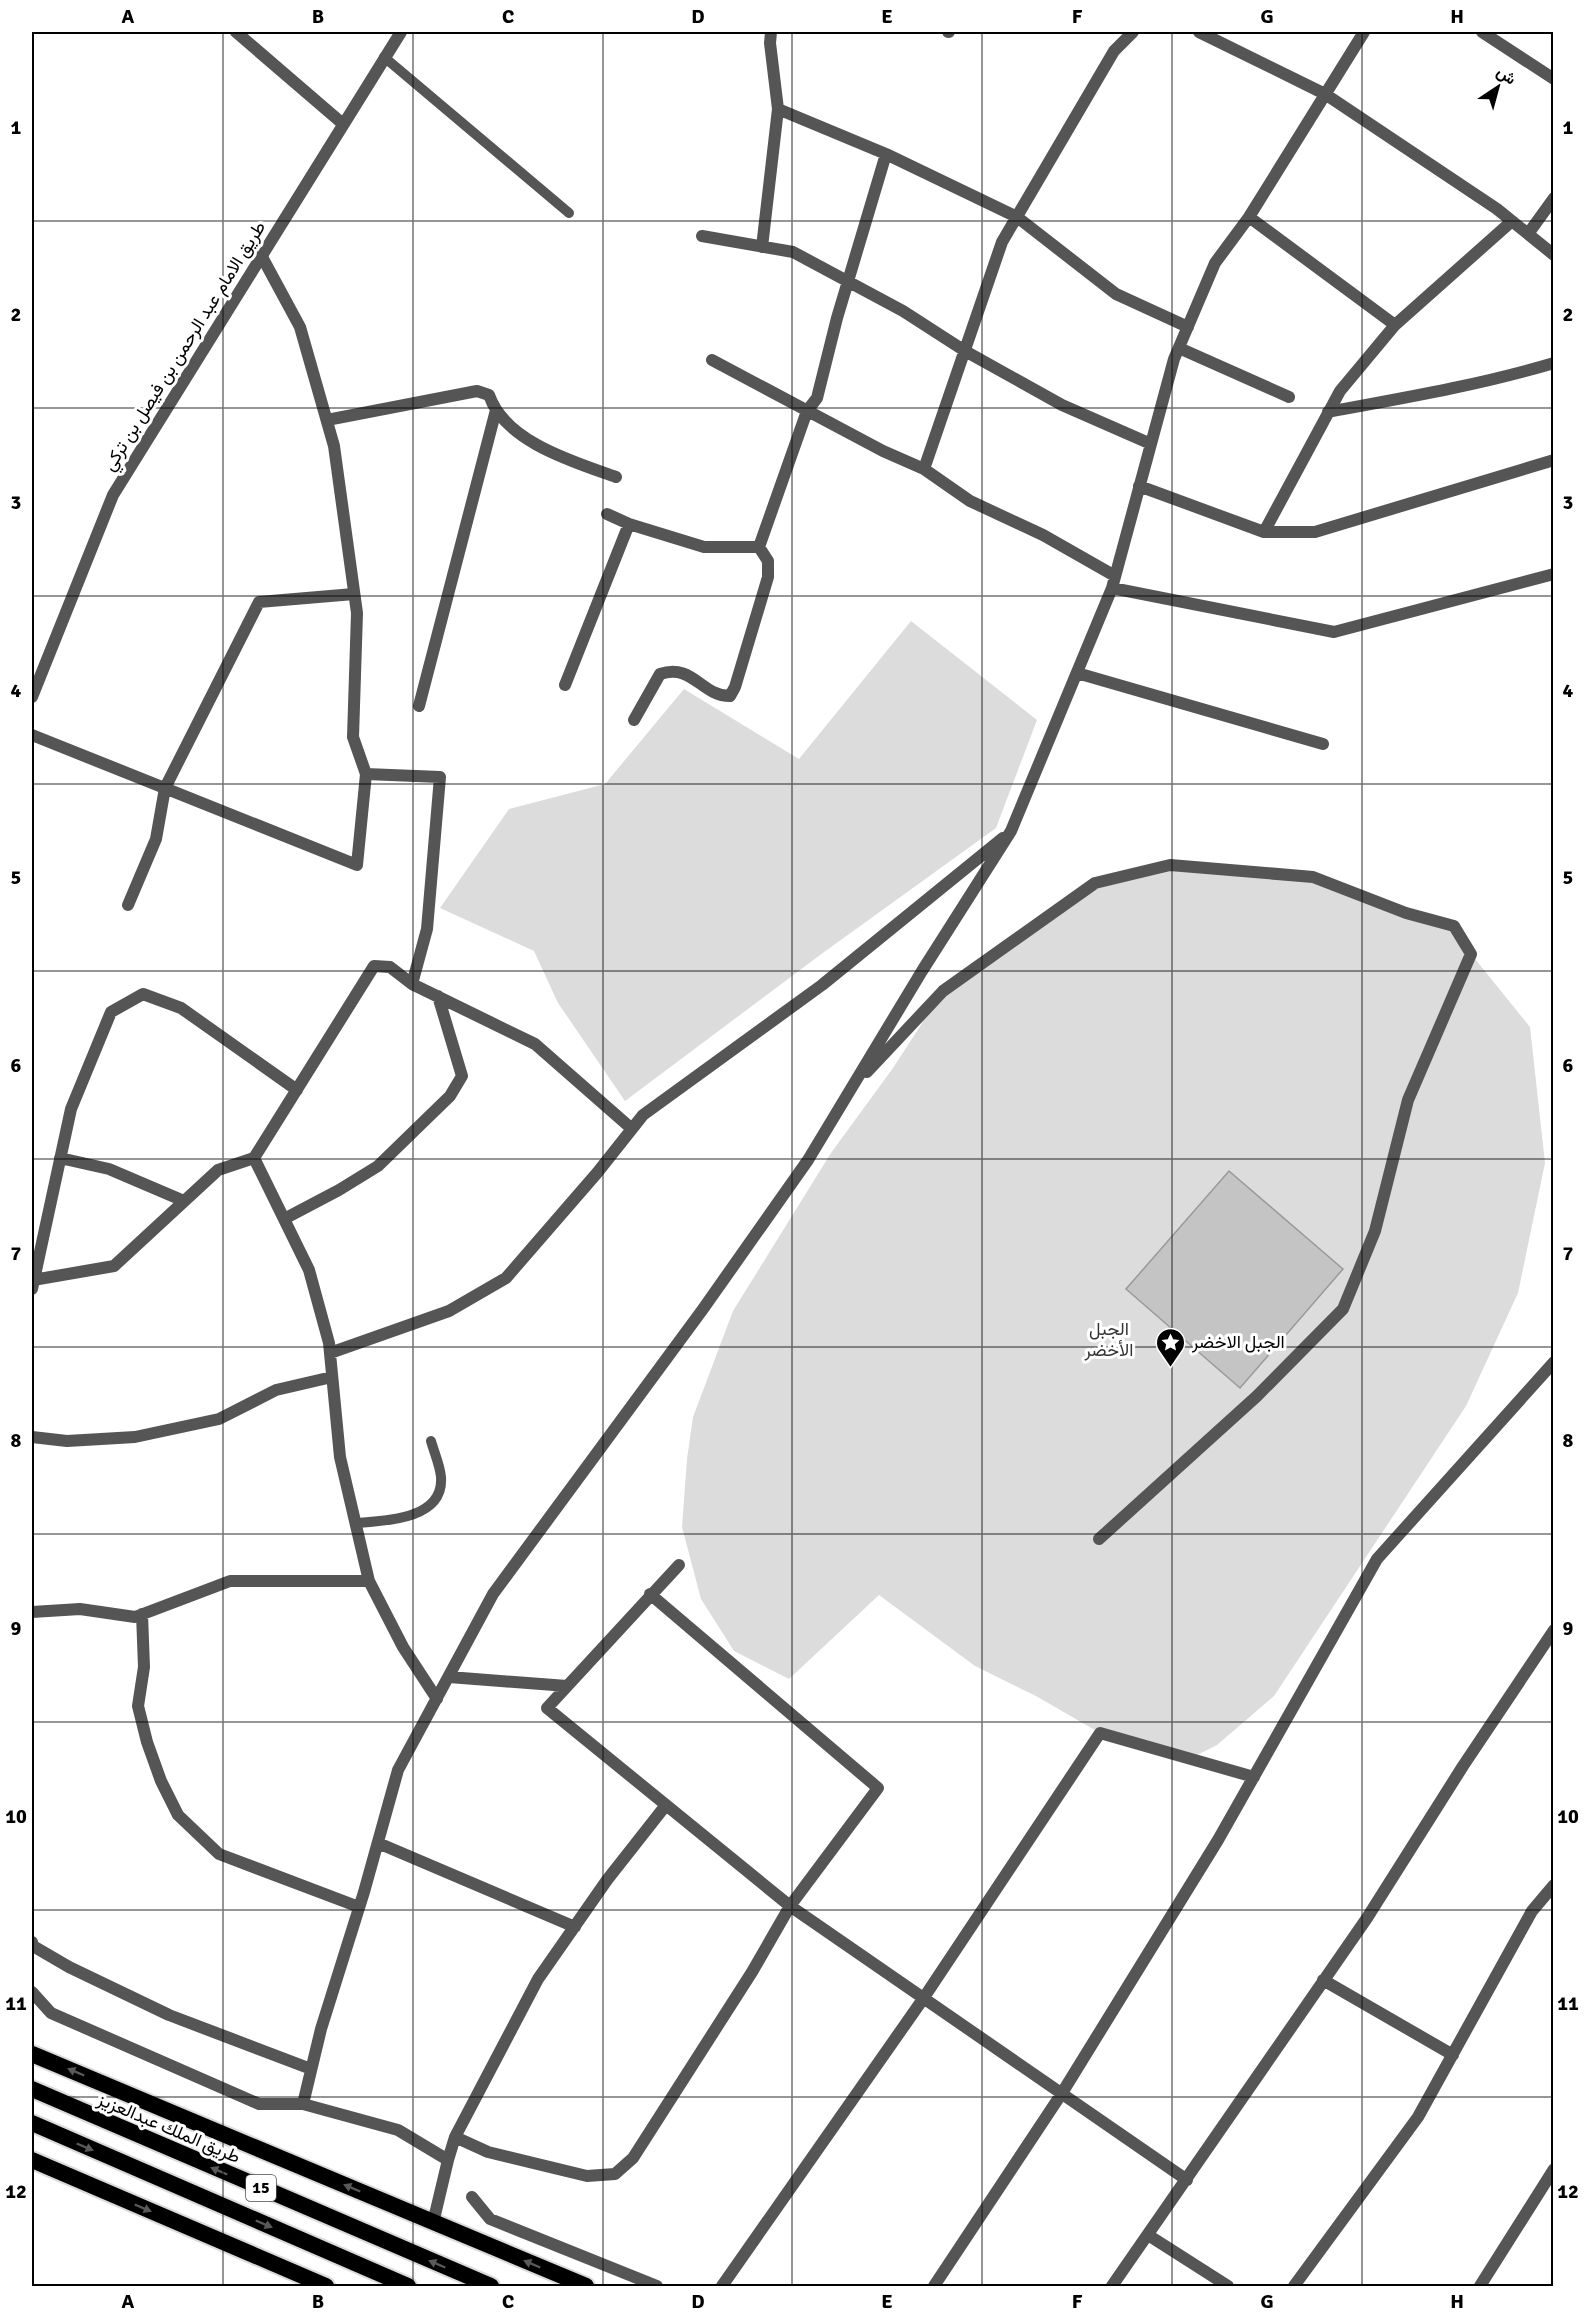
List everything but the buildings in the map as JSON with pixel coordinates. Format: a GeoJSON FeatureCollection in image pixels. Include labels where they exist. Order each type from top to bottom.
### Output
{"type":"FeatureCollection","features":[{"type":"Feature","properties":{"kind":"highway"},"geometry":{"type":"LineString","coordinates":[[32,2054],[586,2286]]}},
{"type":"Feature","properties":{"kind":"highway","name":"طريق الملك عبدالعزيز"},"geometry":{"type":"LineString","coordinates":[[32,2089],[491,2286]]}},
{"type":"Feature","properties":{"kind":"highway","name":"15"},"geometry":{"type":"LineString","coordinates":[[32,2123],[408,2286]]}},
{"type":"Feature","properties":{"kind":"highway"},"geometry":{"type":"LineString","coordinates":[[32,2160],[326,2286]]}},
{"type":"Feature","properties":{"kind":"street"},"geometry":{"type":"LineString","coordinates":[[236,32],[343,124]]}},
{"type":"Feature","properties":{"kind":"street","name":"طريق الامام عبد الرحمن بن فيصل بن تركي"},"geometry":{"type":"LineString","coordinates":[[32,697],[113,495],[401,32]]}},
{"type":"Feature","properties":{"kind":"street"},"geometry":{"type":"LineString","coordinates":[[762,247],[778,109],[770,43],[771,32]]}},
{"type":"Feature","properties":{"kind":"street"},"geometry":{"type":"LineString","coordinates":[[924,468],[1002,242],[1114,51],[1133,32]]}},
{"type":"Feature","properties":{"kind":"street"},"geometry":{"type":"LineString","coordinates":[[1199,32],[1325,94],[1512,221],[1554,255]]}},
{"type":"Feature","properties":{"kind":"street"},"geometry":{"type":"LineString","coordinates":[[303,2104],[321,2029],[398,1770],[494,1594],[703,1309],[808,1160],[922,971],[1011,831],[1113,582],[1179,348],[1215,263],[1249,217],[1364,32]]}},
{"type":"Feature","properties":{"kind":"street"},"geometry":{"type":"LineString","coordinates":[[1482,32],[1554,79]]}},
{"type":"Feature","properties":{"kind":"street"},"geometry":{"type":"LineString","coordinates":[[778,109],[886,154],[1017,217],[1116,294],[1188,327]]}},
{"type":"Feature","properties":{"kind":"street"},"geometry":{"type":"LineString","coordinates":[[759,547],[807,411],[817,398],[848,281],[886,154]]}},
{"type":"Feature","properties":{"kind":"street"},"geometry":{"type":"LineString","coordinates":[[1528,234],[1554,198]]}},
{"type":"Feature","properties":{"kind":"street"},"geometry":{"type":"LineString","coordinates":[[1249,217],[1395,325]]}},
{"type":"Feature","properties":{"kind":"street"},"geometry":{"type":"LineString","coordinates":[[1264,532],[1340,391],[1395,325],[1512,221]]}},
{"type":"Feature","properties":{"kind":"street"},"geometry":{"type":"LineString","coordinates":[[702,236],[792,252],[903,311],[965,351],[1062,405],[1151,444]]}},
{"type":"Feature","properties":{"kind":"street"},"geometry":{"type":"LineString","coordinates":[[32,735],[357,865],[366,774],[353,737],[357,613],[334,446],[300,327],[261,255]]}},
{"type":"Feature","properties":{"kind":"street"},"geometry":{"type":"LineString","coordinates":[[1179,348],[1289,397]]}},
{"type":"Feature","properties":{"kind":"street"},"geometry":{"type":"LineString","coordinates":[[712,360],[883,451],[924,468],[970,501],[1043,535],[1113,582],[1334,632],[1554,574]]}},
{"type":"Feature","properties":{"kind":"street"},"geometry":{"type":"LineString","coordinates":[[1328,412],[1441,392],[1554,363]]}},
{"type":"Feature","properties":{"kind":"street"},"geometry":{"type":"LineString","coordinates":[[327,420],[477,391],[489,395],[496,410],[517,433],[563,458],[616,477]]}},
{"type":"Feature","properties":{"kind":"street"},"geometry":{"type":"LineString","coordinates":[[419,706],[496,410]]}},
{"type":"Feature","properties":{"kind":"street"},"geometry":{"type":"LineString","coordinates":[[1139,486],[1264,532],[1316,532],[1554,460]]}},
{"type":"Feature","properties":{"kind":"street"},"geometry":{"type":"LineString","coordinates":[[607,514],[629,524],[704,547],[759,547]]}},
{"type":"Feature","properties":{"kind":"street"},"geometry":{"type":"LineString","coordinates":[[565,685],[629,524]]}},
{"type":"Feature","properties":{"kind":"street"},"geometry":{"type":"LineString","coordinates":[[634,720],[660,674],[673,670],[686,674],[720,696],[730,696],[735,687],[768,577],[768,561],[759,547]]}},
{"type":"Feature","properties":{"kind":"street"},"geometry":{"type":"LineString","coordinates":[[128,905],[156,839],[165,788],[259,602],[354,594]]}},
{"type":"Feature","properties":{"kind":"street"},"geometry":{"type":"LineString","coordinates":[[1077,673],[1323,744]]}},
{"type":"Feature","properties":{"kind":"street"},"geometry":{"type":"LineString","coordinates":[[366,774],[440,777],[427,929],[412,984]]}},
{"type":"Feature","properties":{"kind":"street"},"geometry":{"type":"LineString","coordinates":[[330,1353],[449,1311],[506,1278],[643,1115],[822,985],[1011,831]]}},
{"type":"Feature","properties":{"kind":"street"},"geometry":{"type":"LineString","coordinates":[[850,1090],[943,991],[1095,883],[1170,865],[1312,877],[1406,913],[1454,926],[1471,954],[1408,1100],[1375,1231],[1343,1309],[1257,1396],[1099,1539]]}},
{"type":"Feature","properties":{"kind":"street"},"geometry":{"type":"LineString","coordinates":[[297,1090],[181,1008],[143,994],[111,1012],[71,1109],[36,1244],[32,1285],[114,1266],[218,1170],[254,1158],[297,1090],[374,966],[390,967],[412,984],[535,1044],[632,1129]]}},
{"type":"Feature","properties":{"kind":"street"},"geometry":{"type":"LineString","coordinates":[[284,1219],[378,1166],[450,1096],[462,1076],[438,996]]}},
{"type":"Feature","properties":{"kind":"street"},"geometry":{"type":"LineString","coordinates":[[60,1158],[109,1169],[184,1201]]}},
{"type":"Feature","properties":{"kind":"street"},"geometry":{"type":"LineString","coordinates":[[254,1158],[309,1270],[330,1353],[340,1457],[369,1581],[403,1647],[437,1699]]}},
{"type":"Feature","properties":{"kind":"street"},"geometry":{"type":"LineString","coordinates":[[934,2286],[1062,2093],[1218,1840],[1377,1559],[1554,1362]]}},
{"type":"Feature","properties":{"kind":"street"},"geometry":{"type":"LineString","coordinates":[[32,1437],[67,1442],[135,1437],[219,1419],[276,1390],[332,1377]]}},
{"type":"Feature","properties":{"kind":"street"},"geometry":{"type":"LineString","coordinates":[[679,1565],[547,1708],[790,1906],[1187,2180]]}},
{"type":"Feature","properties":{"kind":"street"},"geometry":{"type":"LineString","coordinates":[[32,1612],[80,1609],[135,1617],[230,1581],[369,1581]]}},
{"type":"Feature","properties":{"kind":"street"},"geometry":{"type":"LineString","coordinates":[[455,2138],[488,2152],[586,2176],[615,2174],[633,2158],[752,1972],[790,1906],[878,1788],[650,1594]]}},
{"type":"Feature","properties":{"kind":"street"},"geometry":{"type":"LineString","coordinates":[[142,1614],[144,1667],[138,1706],[161,1781],[178,1815],[219,1854],[359,1907]]}},
{"type":"Feature","properties":{"kind":"street"},"geometry":{"type":"LineString","coordinates":[[1112,2286],[1367,1918],[1463,1766],[1554,1630]]}},
{"type":"Feature","properties":{"kind":"street"},"geometry":{"type":"LineString","coordinates":[[449,1677],[567,1686]]}},
{"type":"Feature","properties":{"kind":"street"},"geometry":{"type":"LineString","coordinates":[[722,2286],[923,1999],[1100,1733],[1254,1777]]}},
{"type":"Feature","properties":{"kind":"street"},"geometry":{"type":"LineString","coordinates":[[434,2223],[455,2138],[538,1979],[607,1880],[666,1806]]}},
{"type":"Feature","properties":{"kind":"street"},"geometry":{"type":"LineString","coordinates":[[378,1843],[574,1927]]}},
{"type":"Feature","properties":{"kind":"street"},"geometry":{"type":"LineString","coordinates":[[1294,2286],[1418,2117],[1532,1911],[1554,1885]]}},
{"type":"Feature","properties":{"kind":"street"},"geometry":{"type":"LineString","coordinates":[[32,1942],[33,1946],[69,1966],[169,2015],[311,2070]]}},
{"type":"Feature","properties":{"kind":"street"},"geometry":{"type":"LineString","coordinates":[[1323,1980],[1453,2055]]}},
{"type":"Feature","properties":{"kind":"street"},"geometry":{"type":"LineString","coordinates":[[32,1992],[51,2013],[259,2104],[303,2104],[398,2130],[448,2160]]}},
{"type":"Feature","properties":{"kind":"street"},"geometry":{"type":"LineString","coordinates":[[1480,2286],[1554,2169]]}},
{"type":"Feature","properties":{"kind":"street"},"geometry":{"type":"LineString","coordinates":[[472,2197],[490,2219],[657,2286]]}},
{"type":"Feature","properties":{"kind":"street"},"geometry":{"type":"LineString","coordinates":[[1148,2235],[1228,2286]]}},
{"type":"Feature","properties":{"kind":"lane"},"geometry":{"type":"LineString","coordinates":[[384,57],[568,213]]}},
{"type":"Feature","properties":{"kind":"lane"},"geometry":{"type":"LineString","coordinates":[[355,1523],[401,1519],[427,1507],[438,1495],[441,1478],[431,1441]]}},
{"type":"Feature","properties":{"kind":"green space"},"geometry":{"type":"Polygon","coordinates":[[[911,621],[1037,720],[996,828],[820,955],[625,1101],[558,1003],[534,951],[440,908],[509,809],[605,784],[684,689],[799,759],[911,621]]]}},
{"type":"Feature","properties":{"kind":"green space","name":"الجبل الأخضر"},"geometry":{"type":"Polygon","coordinates":[[[1170,865],[1313,877],[1454,926],[1471,954],[1530,1027],[1545,1163],[1518,1293],[1466,1406],[1274,1696],[1217,1745],[1189,1759],[1100,1733],[1036,1696],[975,1666],[879,1595],[789,1679],[734,1651],[701,1599],[682,1527],[693,1417],[733,1311],[831,1153],[893,1068],[943,991],[1095,883],[1170,865]]]}},
{"type":"Feature","properties":{"kind":"place","name":"الجبل الاخضر"},"geometry":{"type":"Point","coordinates":[1171,1368]}}]}
